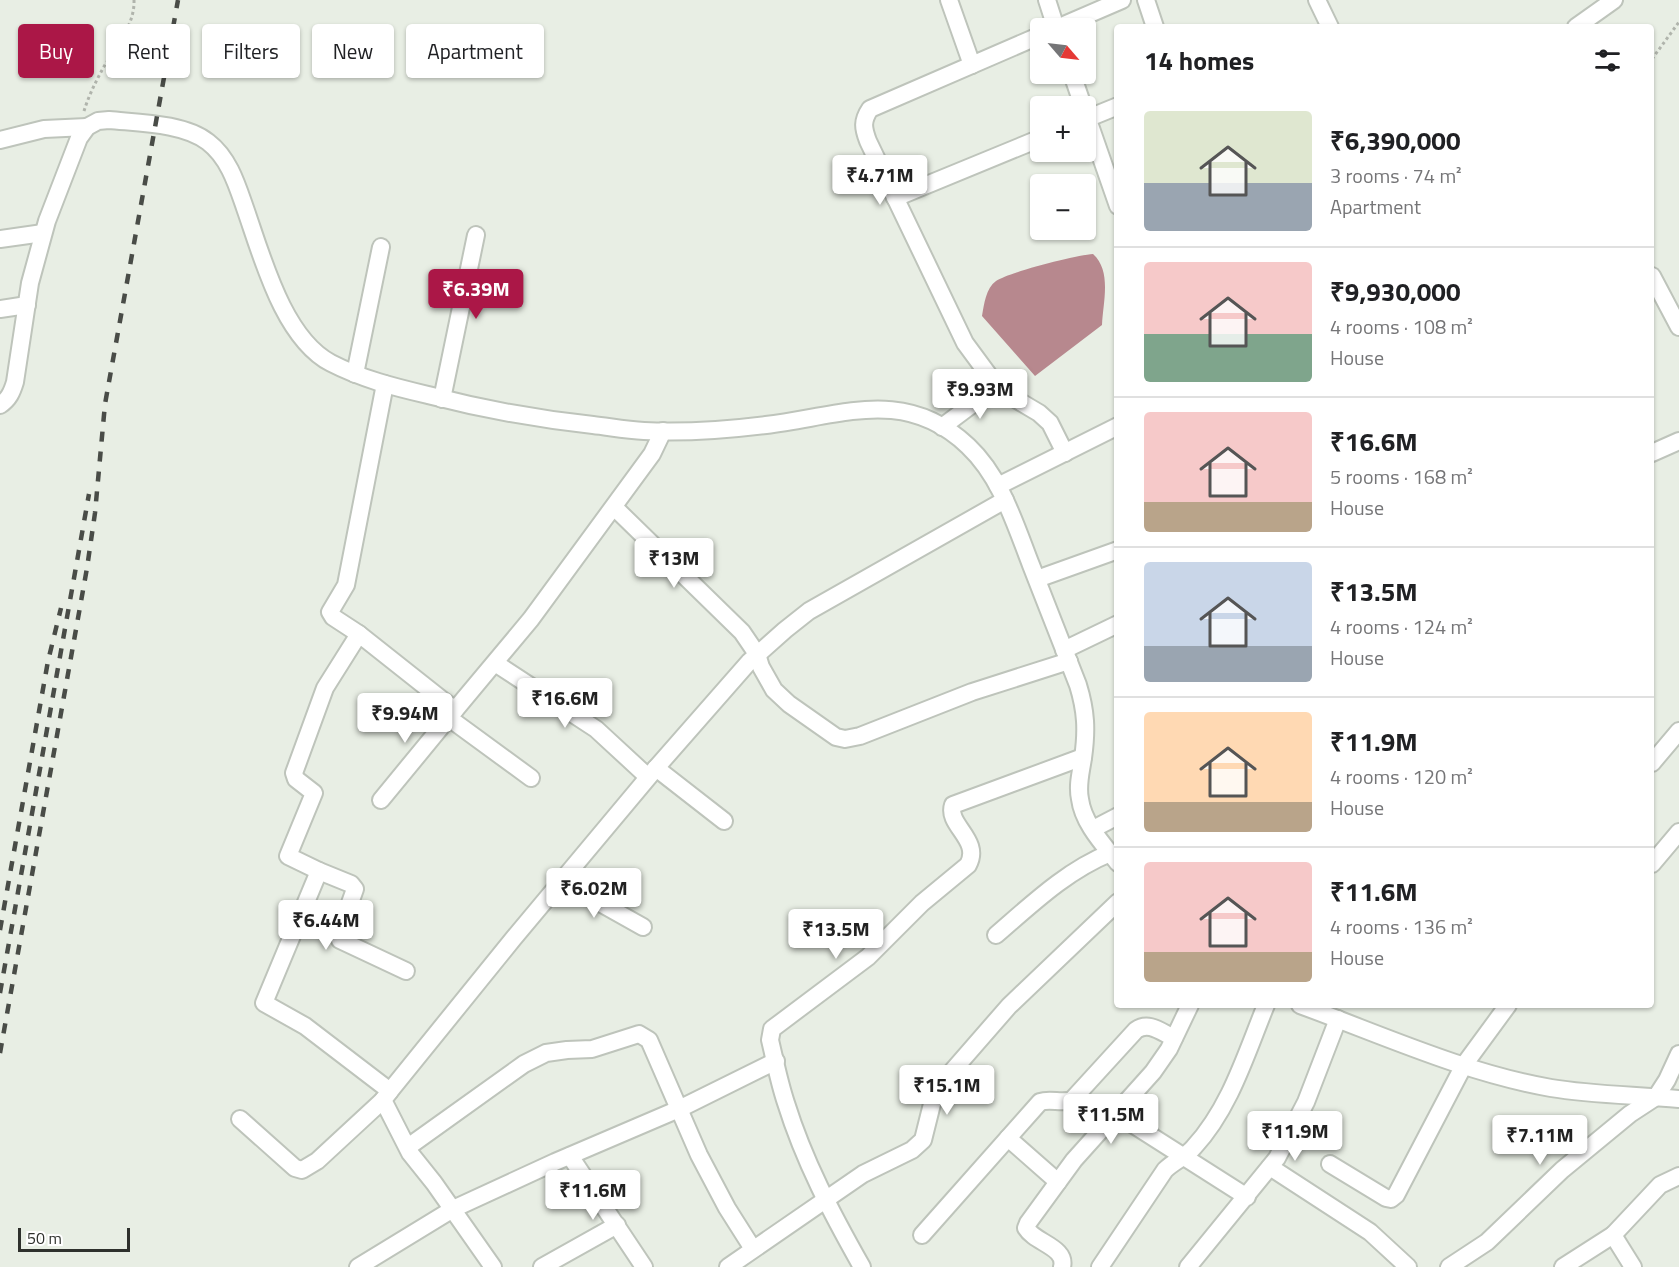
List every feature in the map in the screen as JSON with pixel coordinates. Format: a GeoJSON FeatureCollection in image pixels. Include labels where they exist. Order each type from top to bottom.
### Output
{"type":"FeatureCollection","features":[{"type":"Feature","properties":{"kind":"street"},"geometry":{"type":"LineString","coordinates":[[949,0],[972,65]]}},
{"type":"Feature","properties":{"kind":"street"},"geometry":{"type":"LineString","coordinates":[[1047,0],[1053,18]]}},
{"type":"Feature","properties":{"kind":"street"},"geometry":{"type":"LineString","coordinates":[[1080,18],[1122,0]]}},
{"type":"Feature","properties":{"kind":"street"},"geometry":{"type":"LineString","coordinates":[[1146,0],[1154,24]]}},
{"type":"Feature","properties":{"kind":"street"},"geometry":{"type":"LineString","coordinates":[[1317,0],[1329,24]]}},
{"type":"Feature","properties":{"kind":"street"},"geometry":{"type":"LineString","coordinates":[[1580,24],[1614,0]]}},
{"type":"Feature","properties":{"kind":"street"},"geometry":{"type":"LineString","coordinates":[[1030,40],[870,109],[864,118],[864,128],[868,141],[965,343],[998,385],[1050,423],[1065,453]]}},
{"type":"Feature","properties":{"kind":"street"},"geometry":{"type":"LineString","coordinates":[[1096,112],[1114,107]]}},
{"type":"Feature","properties":{"kind":"street"},"geometry":{"type":"LineString","coordinates":[[0,140],[44,129],[83,127],[108,120],[188,131],[208,142],[224,159],[235,177],[279,300],[297,333],[327,361],[385,384],[442,399],[558,421],[642,431],[704,432],[769,425],[865,409],[891,409],[916,415],[942,427],[968,446],[985,465],[1001,493],[1037,579],[1085,707],[1086,729],[1079,780],[1080,801],[1093,830],[1114,858]]}},
{"type":"Feature","properties":{"kind":"street"},"geometry":{"type":"LineString","coordinates":[[0,405],[12,392],[15,382],[30,283],[43,233],[83,127]]}},
{"type":"Feature","properties":{"kind":"street"},"geometry":{"type":"LineString","coordinates":[[896,198],[1030,143]]}},
{"type":"Feature","properties":{"kind":"street"},"geometry":{"type":"LineString","coordinates":[[1096,143],[1114,195]]}},
{"type":"Feature","properties":{"kind":"street"},"geometry":{"type":"LineString","coordinates":[[0,239],[43,233]]}},
{"type":"Feature","properties":{"kind":"street"},"geometry":{"type":"LineString","coordinates":[[442,399],[476,235]]}},
{"type":"Feature","properties":{"kind":"street"},"geometry":{"type":"LineString","coordinates":[[355,374],[381,247]]}},
{"type":"Feature","properties":{"kind":"street"},"geometry":{"type":"LineString","coordinates":[[1654,280],[1679,327]]}},
{"type":"Feature","properties":{"kind":"street"},"geometry":{"type":"LineString","coordinates":[[0,309],[27,305]]}},
{"type":"Feature","properties":{"kind":"street"},"geometry":{"type":"LineString","coordinates":[[385,384],[346,585],[330,612],[333,617],[359,634],[531,778]]}},
{"type":"Feature","properties":{"kind":"street"},"geometry":{"type":"LineString","coordinates":[[942,427],[998,385]]}},
{"type":"Feature","properties":{"kind":"street"},"geometry":{"type":"LineString","coordinates":[[240,1119],[295,1168],[302,1170],[310,1167],[386,1095],[561,881],[757,654],[809,611],[1065,453],[1114,428]]}},
{"type":"Feature","properties":{"kind":"street"},"geometry":{"type":"LineString","coordinates":[[381,800],[531,619],[652,454],[663,431]]}},
{"type":"Feature","properties":{"kind":"street"},"geometry":{"type":"LineString","coordinates":[[1654,452],[1679,441]]}},
{"type":"Feature","properties":{"kind":"street"},"geometry":{"type":"LineString","coordinates":[[614,507],[742,632],[757,654],[766,678],[774,690],[828,733],[845,739],[860,736],[1067,655],[1114,626]]}},
{"type":"Feature","properties":{"kind":"street"},"geometry":{"type":"LineString","coordinates":[[1037,579],[1114,551]]}},
{"type":"Feature","properties":{"kind":"street"},"geometry":{"type":"LineString","coordinates":[[359,634],[325,688],[294,773],[296,779],[314,793],[288,856],[351,884],[355,888],[339,934],[340,940],[406,971]]}},
{"type":"Feature","properties":{"kind":"street"},"geometry":{"type":"LineString","coordinates":[[495,663],[596,729],[652,773],[724,821]]}},
{"type":"Feature","properties":{"kind":"street"},"geometry":{"type":"LineString","coordinates":[[1654,761],[1679,731]]}},
{"type":"Feature","properties":{"kind":"street"},"geometry":{"type":"LineString","coordinates":[[862,1267],[824,1200],[801,1147],[788,1110],[770,1034],[776,1025],[868,957],[922,903],[968,865],[972,859],[972,848],[951,812],[953,805],[1083,757]]}},
{"type":"Feature","properties":{"kind":"street"},"geometry":{"type":"LineString","coordinates":[[1093,830],[1114,818]]}},
{"type":"Feature","properties":{"kind":"street"},"geometry":{"type":"LineString","coordinates":[[1654,862],[1679,832]]}},
{"type":"Feature","properties":{"kind":"street"},"geometry":{"type":"LineString","coordinates":[[996,934],[1069,874],[1092,860],[1114,858]]}},
{"type":"Feature","properties":{"kind":"street"},"geometry":{"type":"LineString","coordinates":[[319,871],[264,1003],[305,1026],[386,1095],[408,1147],[493,1267]]}},
{"type":"Feature","properties":{"kind":"street"},"geometry":{"type":"LineString","coordinates":[[561,881],[643,927]]}},
{"type":"Feature","properties":{"kind":"street"},"geometry":{"type":"LineString","coordinates":[[728,1267],[863,1174],[918,1145],[926,1133],[936,1092],[946,1077],[1008,1006],[1114,906]]}},
{"type":"Feature","properties":{"kind":"street"},"geometry":{"type":"LineString","coordinates":[[1062,1267],[1064,1261],[1061,1255],[1031,1235],[1026,1228],[1028,1223],[1074,1160],[1153,1072],[1174,1038],[1189,1008]]}},
{"type":"Feature","properties":{"kind":"street"},"geometry":{"type":"LineString","coordinates":[[1100,1267],[1165,1170],[1195,1147],[1223,1107],[1265,1008]]}},
{"type":"Feature","properties":{"kind":"street"},"geometry":{"type":"LineString","coordinates":[[1308,1008],[1508,1079],[1582,1093],[1679,1099]]}},
{"type":"Feature","properties":{"kind":"street"},"geometry":{"type":"LineString","coordinates":[[1330,1164],[1391,1199],[1399,1191],[1464,1065],[1506,1008]]}},
{"type":"Feature","properties":{"kind":"street"},"geometry":{"type":"LineString","coordinates":[[1188,1267],[1270,1167],[1292,1131],[1338,1019]]}},
{"type":"Feature","properties":{"kind":"street"},"geometry":{"type":"LineString","coordinates":[[922,1235],[1040,1102],[1072,1100],[1141,1026],[1151,1027],[1174,1038]]}},
{"type":"Feature","properties":{"kind":"street"},"geometry":{"type":"LineString","coordinates":[[408,1147],[524,1064],[546,1053],[592,1049],[639,1034],[649,1040],[712,1181],[753,1249]]}},
{"type":"Feature","properties":{"kind":"street"},"geometry":{"type":"LineString","coordinates":[[1449,1267],[1487,1242],[1562,1170],[1630,1114],[1656,1097],[1679,1054]]}},
{"type":"Feature","properties":{"kind":"street"},"geometry":{"type":"LineString","coordinates":[[358,1267],[453,1209],[680,1109],[776,1061]]}},
{"type":"Feature","properties":{"kind":"street"},"geometry":{"type":"LineString","coordinates":[[1115,1113],[1247,1197]]}},
{"type":"Feature","properties":{"kind":"street"},"geometry":{"type":"LineString","coordinates":[[1008,1138],[1058,1182]]}},
{"type":"Feature","properties":{"kind":"street"},"geometry":{"type":"LineString","coordinates":[[570,1156],[644,1267]]}},
{"type":"Feature","properties":{"kind":"street"},"geometry":{"type":"LineString","coordinates":[[1270,1167],[1370,1232],[1408,1267]]}},
{"type":"Feature","properties":{"kind":"street"},"geometry":{"type":"LineString","coordinates":[[1563,1267],[1613,1235],[1660,1185],[1679,1176]]}},
{"type":"Feature","properties":{"kind":"street"},"geometry":{"type":"LineString","coordinates":[[542,1267],[617,1225]]}},
{"type":"Feature","properties":{"kind":"street"},"geometry":{"type":"LineString","coordinates":[[1613,1235],[1633,1267]]}},
{"type":"Feature","properties":{"kind":"path"},"geometry":{"type":"LineString","coordinates":[[83,127],[88,99],[96,81],[130,25],[134,13],[134,0]]}},
{"type":"Feature","properties":{"kind":"path"},"geometry":{"type":"LineString","coordinates":[[1654,56],[1679,22]]}},
{"type":"Feature","properties":{"kind":"shaded area"},"geometry":{"type":"Polygon","coordinates":[[[1093,254],[1103,269],[1105,297],[1102,325],[1035,376],[982,316],[988,292],[996,281],[1003,277],[1093,254]]]}},
{"type":"Feature","properties":{"kind":"railway"},"geometry":{"type":"LineString","coordinates":[[0,1053],[87,568],[95,513],[105,404],[178,0]]}},
{"type":"Feature","properties":{"kind":"railway"},"geometry":{"type":"LineString","coordinates":[[0,993],[89,494]]}},
{"type":"Feature","properties":{"kind":"railway"},"geometry":{"type":"LineString","coordinates":[[0,930],[48,661],[61,608]]}}]}
